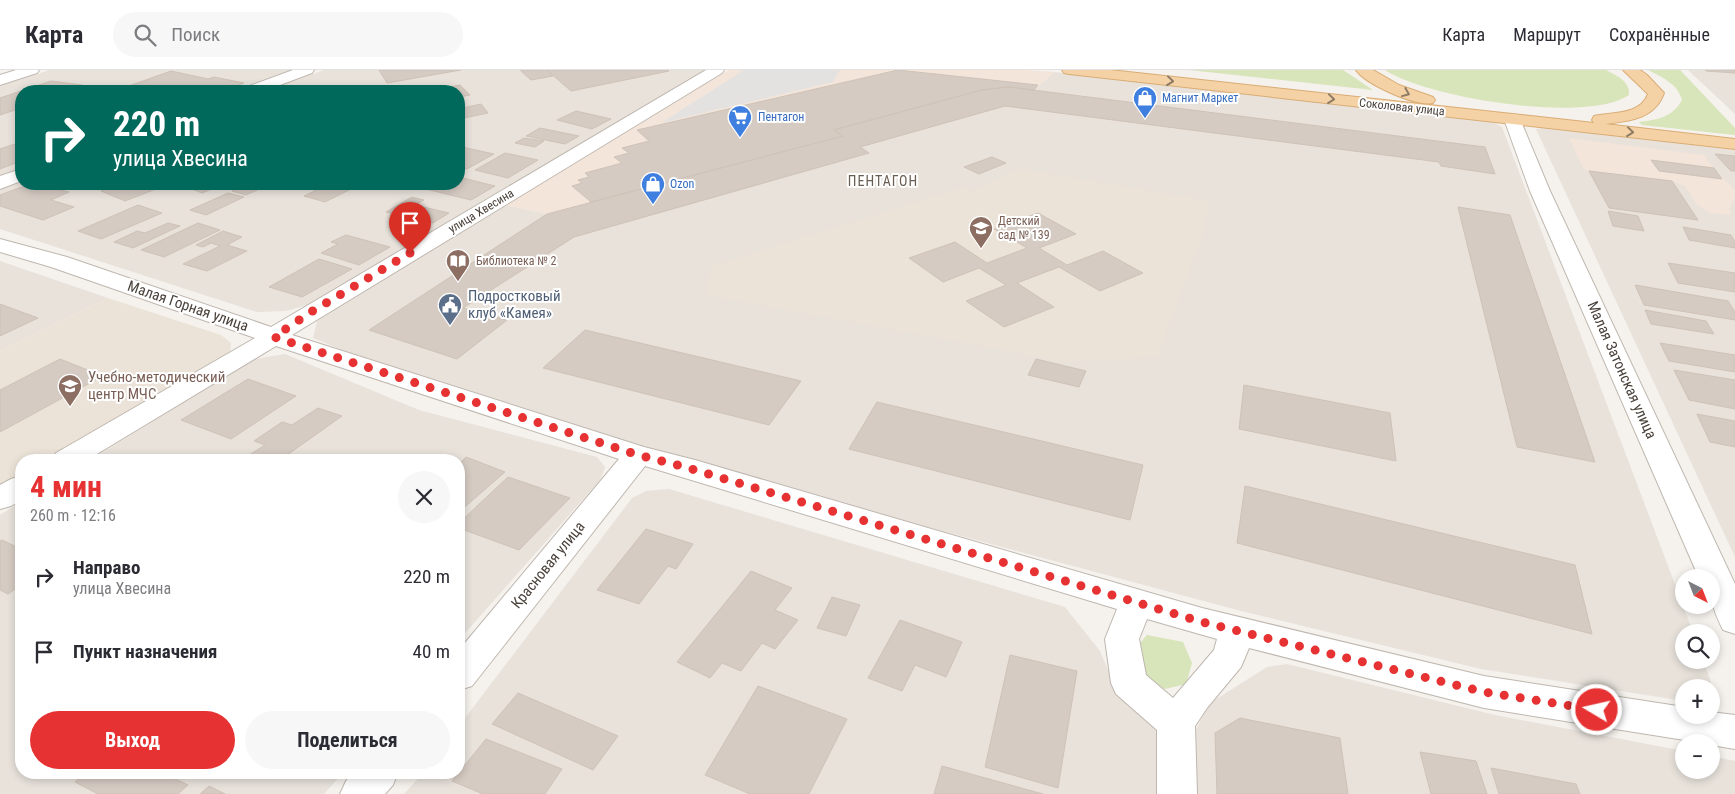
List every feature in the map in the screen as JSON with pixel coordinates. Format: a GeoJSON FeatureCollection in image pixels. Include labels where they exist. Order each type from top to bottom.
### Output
{"type":"FeatureCollection","features":[{"type":"Feature","properties":{"kind":"main road","name":"Соколовая улица"},"geometry":{"type":"LineString","coordinates":[[1069,70],[1735,144]]}},
{"type":"Feature","properties":{"kind":"main road"},"geometry":{"type":"LineString","coordinates":[[1363,70],[1385,84],[1418,97],[1466,110],[1512,119],[1587,122],[1635,114],[1655,101],[1656,93],[1646,82],[1630,70]]}},
{"type":"Feature","properties":{"kind":"street"},"geometry":{"type":"LineString","coordinates":[[0,80],[32,70]]}},
{"type":"Feature","properties":{"kind":"street"},"geometry":{"type":"LineString","coordinates":[[266,85],[307,70]]}},
{"type":"Feature","properties":{"kind":"street","name":"улица Хвесина"},"geometry":{"type":"LineString","coordinates":[[76,454],[717,70]]}},
{"type":"Feature","properties":{"kind":"street","name":"Малая Затонская улица"},"geometry":{"type":"LineString","coordinates":[[1512,119],[1540,191],[1735,620]]}},
{"type":"Feature","properties":{"kind":"street"},"geometry":{"type":"LineString","coordinates":[[0,183],[15,177]]}},
{"type":"Feature","properties":{"kind":"street","name":"Малая Горная улица"},"geometry":{"type":"LineString","coordinates":[[0,245],[59,262],[274,337],[638,455],[685,467],[1136,603],[1484,692],[1735,732]]}},
{"type":"Feature","properties":{"kind":"street","name":"Красновая улица"},"geometry":{"type":"LineString","coordinates":[[465,668],[638,455]]}},
{"type":"Feature","properties":{"kind":"street"},"geometry":{"type":"LineString","coordinates":[[0,499],[15,490]]}},
{"type":"Feature","properties":{"kind":"street"},"geometry":{"type":"LineString","coordinates":[[1136,603],[1122,639],[1129,683],[1176,723]]}},
{"type":"Feature","properties":{"kind":"street"},"geometry":{"type":"LineString","coordinates":[[1177,794],[1176,723],[1194,697],[1229,657],[1237,630]]}},
{"type":"Feature","properties":{"kind":"street"},"geometry":{"type":"LineString","coordinates":[[360,794],[373,779]]}},
{"type":"Feature","properties":{"kind":"shaded area"},"geometry":{"type":"Polygon","coordinates":[[[50,70],[292,70],[251,85],[15,85],[15,171],[0,177],[0,86],[50,70]]]}},
{"type":"Feature","properties":{"kind":"shaded area"},"geometry":{"type":"Polygon","coordinates":[[[324,70],[705,70],[314,303],[286,311],[257,312],[0,229],[0,190],[15,184],[15,190],[465,190],[465,85],[283,85],[324,70]]]}},
{"type":"Feature","properties":{"kind":"shaded area","name":"Пентагон"},"geometry":{"type":"Polygon","coordinates":[[[729,70],[1028,70],[1054,72],[1034,90],[1009,87],[843,136],[547,214],[506,205],[729,70]]]}},
{"type":"Feature","properties":{"kind":"shaded area"},"geometry":{"type":"Polygon","coordinates":[[[744,70],[840,70],[833,82],[661,123],[744,70]]]}},
{"type":"Feature","properties":{"kind":"shaded area"},"geometry":{"type":"Polygon","coordinates":[[[1688,70],[1735,70],[1735,114],[1688,70]]]}},
{"type":"Feature","properties":{"kind":"shaded area"},"geometry":{"type":"Polygon","coordinates":[[[1054,72],[1493,122],[1502,127],[1675,584],[1675,614],[1686,614],[1690,624],[1675,624],[1675,669],[1706,669],[1710,679],[1675,679],[1675,700],[1481,669],[1241,611],[647,452],[431,387],[313,338],[317,321],[335,305],[506,205],[547,214],[842,136],[1009,87],[1034,90],[1054,72]]]}},
{"type":"Feature","properties":{"kind":"shaded area"},"geometry":{"type":"Polygon","coordinates":[[[1545,128],[1735,150],[1735,557],[1536,129],[1545,128]]]}},
{"type":"Feature","properties":{"kind":"shaded area"},"geometry":{"type":"Polygon","coordinates":[[[1569,138],[1704,155],[1717,172],[1735,190],[1735,197],[1730,207],[1731,215],[1710,213],[1697,205],[1685,186],[1672,181],[1584,170],[1569,138]]]}},
{"type":"Feature","properties":{"kind":"shaded area","name":"Детский сад № 139"},"geometry":{"type":"Polygon","coordinates":[[[1022,169],[1209,201],[1203,233],[1157,357],[1068,362],[707,295],[712,266],[962,188],[970,191],[1022,169]]]}},
{"type":"Feature","properties":{"kind":"shaded area"},"geometry":{"type":"Polygon","coordinates":[[[0,261],[108,298],[0,351],[0,261]]]}},
{"type":"Feature","properties":{"kind":"shaded area","name":"Учебно-методический центр МЧС"},"geometry":{"type":"Polygon","coordinates":[[[108,298],[221,335],[231,343],[230,355],[61,454],[15,454],[15,481],[0,490],[0,351],[108,298]]]}},
{"type":"Feature","properties":{"kind":"shaded area"},"geometry":{"type":"Polygon","coordinates":[[[285,354],[419,410],[597,457],[605,467],[600,480],[465,633],[465,454],[100,454],[255,359],[285,354]]]}},
{"type":"Feature","properties":{"kind":"shaded area"},"geometry":{"type":"Polygon","coordinates":[[[669,489],[1065,607],[1100,651],[1116,689],[1147,715],[1159,736],[1162,794],[404,794],[418,779],[465,779],[465,718],[632,498],[646,491],[669,489]]]}},
{"type":"Feature","properties":{"kind":"shaded area"},"geometry":{"type":"Polygon","coordinates":[[[15,506],[15,779],[338,779],[324,794],[0,794],[0,515],[15,506]]]}},
{"type":"Feature","properties":{"kind":"shaded area"},"geometry":{"type":"Polygon","coordinates":[[[1287,664],[1495,715],[1675,749],[1675,779],[1720,779],[1720,758],[1735,761],[1735,794],[1192,794],[1194,733],[1210,703],[1267,667],[1287,664]]]}},
{"type":"Feature","properties":{"kind":"green space"},"geometry":{"type":"Polygon","coordinates":[[[1189,70],[1343,70],[1373,90],[1189,70]]]}},
{"type":"Feature","properties":{"kind":"green space"},"geometry":{"type":"Polygon","coordinates":[[[1385,70],[1606,70],[1625,83],[1629,90],[1629,95],[1608,103],[1579,107],[1507,104],[1435,90],[1385,70]]]}},
{"type":"Feature","properties":{"kind":"green space"},"geometry":{"type":"Polygon","coordinates":[[[1648,70],[1680,70],[1735,128],[1735,135],[1642,125],[1639,122],[1658,119],[1669,114],[1682,100],[1673,85],[1648,70]]]}},
{"type":"Feature","properties":{"kind":"green space"},"geometry":{"type":"Polygon","coordinates":[[[1147,635],[1183,642],[1192,663],[1186,684],[1165,689],[1146,682],[1136,648],[1147,635]]]}},
{"type":"Feature","properties":{"kind":"building"},"geometry":{"type":"Polygon","coordinates":[[[379,70],[461,70],[387,83],[379,70]]]}},
{"type":"Feature","properties":{"kind":"building"},"geometry":{"type":"Polygon","coordinates":[[[520,70],[547,70],[553,76],[531,80],[520,70]]]}},
{"type":"Feature","properties":{"kind":"building"},"geometry":{"type":"Polygon","coordinates":[[[547,70],[667,70],[669,71],[571,91],[547,70]]]}},
{"type":"Feature","properties":{"kind":"building","name":"Пентагон"},"geometry":{"type":"Polygon","coordinates":[[[898,70],[1038,85],[1034,90],[1009,87],[982,90],[834,130],[843,136],[591,202],[572,186],[582,183],[578,180],[589,177],[585,173],[622,163],[614,157],[629,153],[622,148],[649,141],[637,130],[898,70]]]}},
{"type":"Feature","properties":{"kind":"building"},"geometry":{"type":"Polygon","coordinates":[[[1735,70],[1735,73],[1706,71],[1735,70]]]}},
{"type":"Feature","properties":{"kind":"building"},"geometry":{"type":"Polygon","coordinates":[[[171,71],[208,79],[214,77],[244,83],[239,85],[132,85],[171,71]]]}},
{"type":"Feature","properties":{"kind":"building"},"geometry":{"type":"Polygon","coordinates":[[[51,81],[82,85],[39,85],[51,81]]]}},
{"type":"Feature","properties":{"kind":"building"},"geometry":{"type":"Polygon","coordinates":[[[1009,87],[1485,147],[1495,174],[1441,166],[1439,162],[1005,106],[860,147],[869,153],[574,237],[463,308],[507,320],[457,359],[369,330],[547,214],[843,136],[834,130],[982,90],[1009,87]]]}},
{"type":"Feature","properties":{"kind":"building"},"geometry":{"type":"Polygon","coordinates":[[[15,93],[15,110],[0,115],[0,98],[15,93]]]}},
{"type":"Feature","properties":{"kind":"building"},"geometry":{"type":"Polygon","coordinates":[[[481,104],[488,113],[465,118],[465,108],[481,104]]]}},
{"type":"Feature","properties":{"kind":"building"},"geometry":{"type":"Polygon","coordinates":[[[576,111],[611,119],[592,129],[557,120],[576,111]]]}},
{"type":"Feature","properties":{"kind":"building"},"geometry":{"type":"Polygon","coordinates":[[[540,128],[579,136],[565,144],[526,136],[540,128]]]}},
{"type":"Feature","properties":{"kind":"building"},"geometry":{"type":"Polygon","coordinates":[[[524,138],[544,141],[535,147],[515,143],[524,138]]]}},
{"type":"Feature","properties":{"kind":"building"},"geometry":{"type":"Polygon","coordinates":[[[15,144],[15,163],[0,169],[0,149],[15,144]]]}},
{"type":"Feature","properties":{"kind":"building"},"geometry":{"type":"Polygon","coordinates":[[[465,148],[494,154],[465,168],[465,148]]]}},
{"type":"Feature","properties":{"kind":"building"},"geometry":{"type":"Polygon","coordinates":[[[505,153],[538,160],[508,178],[475,170],[505,153]]]}},
{"type":"Feature","properties":{"kind":"building"},"geometry":{"type":"Polygon","coordinates":[[[1715,154],[1735,156],[1735,171],[1731,171],[1715,154]]]}},
{"type":"Feature","properties":{"kind":"building"},"geometry":{"type":"Polygon","coordinates":[[[992,157],[1006,163],[979,174],[964,167],[992,157]]]}},
{"type":"Feature","properties":{"kind":"building"},"geometry":{"type":"Polygon","coordinates":[[[1651,160],[1714,168],[1722,179],[1659,171],[1651,160]]]}},
{"type":"Feature","properties":{"kind":"building"},"geometry":{"type":"Polygon","coordinates":[[[1589,171],[1672,181],[1698,220],[1609,208],[1589,171]]]}},
{"type":"Feature","properties":{"kind":"building"},"geometry":{"type":"Polygon","coordinates":[[[465,178],[495,186],[471,200],[430,190],[465,190],[465,178]]]}},
{"type":"Feature","properties":{"kind":"building"},"geometry":{"type":"Polygon","coordinates":[[[15,190],[62,190],[69,192],[51,200],[74,207],[43,220],[0,206],[0,195],[15,190]]]}},
{"type":"Feature","properties":{"kind":"building"},"geometry":{"type":"Polygon","coordinates":[[[104,190],[153,190],[125,201],[101,191],[104,190]]]}},
{"type":"Feature","properties":{"kind":"building"},"geometry":{"type":"Polygon","coordinates":[[[194,190],[209,190],[202,193],[194,190]]]}},
{"type":"Feature","properties":{"kind":"building"},"geometry":{"type":"Polygon","coordinates":[[[234,190],[257,190],[246,195],[232,191],[234,190]]]}},
{"type":"Feature","properties":{"kind":"building"},"geometry":{"type":"Polygon","coordinates":[[[316,190],[349,190],[325,202],[304,196],[316,190]]]}},
{"type":"Feature","properties":{"kind":"building"},"geometry":{"type":"Polygon","coordinates":[[[228,193],[244,197],[206,215],[190,210],[228,193]]]}},
{"type":"Feature","properties":{"kind":"building"},"geometry":{"type":"Polygon","coordinates":[[[412,197],[424,200],[415,205],[449,213],[433,223],[386,212],[412,197]]]}},
{"type":"Feature","properties":{"kind":"building"},"geometry":{"type":"Polygon","coordinates":[[[138,205],[162,213],[101,239],[78,231],[138,205]]]}},
{"type":"Feature","properties":{"kind":"building"},"geometry":{"type":"Polygon","coordinates":[[[1458,207],[1510,215],[1595,462],[1517,447],[1458,207]]]}},
{"type":"Feature","properties":{"kind":"building"},"geometry":{"type":"Polygon","coordinates":[[[1608,211],[1638,216],[1644,231],[1613,226],[1608,211]]]}},
{"type":"Feature","properties":{"kind":"building"},"geometry":{"type":"Polygon","coordinates":[[[1038,213],[1076,234],[1039,248],[1067,265],[1103,251],[1143,273],[1100,291],[1059,267],[1017,283],[1054,307],[1004,327],[966,301],[1006,285],[979,268],[943,282],[909,258],[955,242],[987,263],[1027,248],[994,229],[1038,213]]]}},
{"type":"Feature","properties":{"kind":"building"},"geometry":{"type":"Polygon","coordinates":[[[168,223],[180,226],[133,248],[114,242],[137,231],[145,233],[168,223]]]}},
{"type":"Feature","properties":{"kind":"building"},"geometry":{"type":"Polygon","coordinates":[[[198,223],[220,230],[164,257],[141,250],[198,223]]]}},
{"type":"Feature","properties":{"kind":"building"},"geometry":{"type":"Polygon","coordinates":[[[1683,227],[1731,235],[1735,242],[1735,248],[1689,240],[1683,227]]]}},
{"type":"Feature","properties":{"kind":"building"},"geometry":{"type":"Polygon","coordinates":[[[223,231],[242,237],[227,245],[247,251],[207,271],[183,264],[220,246],[211,243],[203,247],[196,245],[223,231]]]}},
{"type":"Feature","properties":{"kind":"building"},"geometry":{"type":"Polygon","coordinates":[[[346,235],[390,247],[359,265],[321,253],[338,244],[331,242],[346,235]]]}},
{"type":"Feature","properties":{"kind":"building"},"geometry":{"type":"Polygon","coordinates":[[[319,259],[352,269],[302,297],[269,287],[319,259]]]}},
{"type":"Feature","properties":{"kind":"building"},"geometry":{"type":"Polygon","coordinates":[[[1668,263],[1735,273],[1735,292],[1678,283],[1668,263]]]}},
{"type":"Feature","properties":{"kind":"building"},"geometry":{"type":"Polygon","coordinates":[[[1635,285],[1728,301],[1735,312],[1735,320],[1644,305],[1635,285]]]}},
{"type":"Feature","properties":{"kind":"building"},"geometry":{"type":"Polygon","coordinates":[[[0,304],[38,318],[0,336],[0,304]]]}},
{"type":"Feature","properties":{"kind":"building"},"geometry":{"type":"Polygon","coordinates":[[[1645,310],[1706,321],[1714,334],[1651,324],[1645,310]]]}},
{"type":"Feature","properties":{"kind":"building"},"geometry":{"type":"Polygon","coordinates":[[[585,330],[801,381],[769,425],[543,368],[585,330]]]}},
{"type":"Feature","properties":{"kind":"building"},"geometry":{"type":"Polygon","coordinates":[[[1660,343],[1735,355],[1735,372],[1669,361],[1660,343]]]}},
{"type":"Feature","properties":{"kind":"building"},"geometry":{"type":"Polygon","coordinates":[[[60,359],[103,376],[0,432],[0,390],[60,359]]]}},
{"type":"Feature","properties":{"kind":"building"},"geometry":{"type":"Polygon","coordinates":[[[1036,359],[1086,371],[1079,387],[1028,375],[1036,359]]]}},
{"type":"Feature","properties":{"kind":"building"},"geometry":{"type":"Polygon","coordinates":[[[1674,370],[1735,380],[1735,409],[1689,400],[1674,370]]]}},
{"type":"Feature","properties":{"kind":"building"},"geometry":{"type":"Polygon","coordinates":[[[248,379],[296,396],[231,439],[181,420],[248,379]]]}},
{"type":"Feature","properties":{"kind":"building"},"geometry":{"type":"Polygon","coordinates":[[[1244,385],[1390,413],[1396,461],[1239,429],[1244,385]]]}},
{"type":"Feature","properties":{"kind":"building"},"geometry":{"type":"Polygon","coordinates":[[[877,402],[1143,465],[1130,520],[849,449],[877,402]]]}},
{"type":"Feature","properties":{"kind":"building"},"geometry":{"type":"Polygon","coordinates":[[[318,408],[342,416],[288,454],[251,454],[265,445],[254,441],[282,422],[292,425],[318,408]]]}},
{"type":"Feature","properties":{"kind":"building"},"geometry":{"type":"Polygon","coordinates":[[[1697,414],[1735,421],[1735,447],[1710,442],[1697,414]]]}},
{"type":"Feature","properties":{"kind":"building"},"geometry":{"type":"Polygon","coordinates":[[[465,458],[505,472],[465,507],[465,458]]]}},
{"type":"Feature","properties":{"kind":"building"},"geometry":{"type":"Polygon","coordinates":[[[508,477],[570,498],[519,550],[465,530],[465,517],[508,477]]]}},
{"type":"Feature","properties":{"kind":"building"},"geometry":{"type":"Polygon","coordinates":[[[1245,486],[1575,565],[1592,634],[1237,543],[1245,486]]]}},
{"type":"Feature","properties":{"kind":"building"},"geometry":{"type":"Polygon","coordinates":[[[646,529],[693,544],[676,569],[668,566],[639,604],[597,590],[646,529]]]}},
{"type":"Feature","properties":{"kind":"building"},"geometry":{"type":"Polygon","coordinates":[[[2,540],[15,546],[15,589],[8,594],[0,590],[0,541],[2,540]]]}},
{"type":"Feature","properties":{"kind":"building"},"geometry":{"type":"Polygon","coordinates":[[[751,571],[792,588],[775,610],[798,620],[775,649],[762,643],[741,671],[722,663],[710,678],[677,662],[751,571]]]}},
{"type":"Feature","properties":{"kind":"building"},"geometry":{"type":"Polygon","coordinates":[[[832,597],[860,605],[846,636],[817,628],[832,597]]]}},
{"type":"Feature","properties":{"kind":"building"},"geometry":{"type":"Polygon","coordinates":[[[900,620],[962,642],[946,677],[915,665],[902,691],[868,678],[900,620]]]}},
{"type":"Feature","properties":{"kind":"building"},"geometry":{"type":"Polygon","coordinates":[[[1010,655],[1077,671],[1058,788],[985,767],[1010,655]]]}},
{"type":"Feature","properties":{"kind":"building"},"geometry":{"type":"Polygon","coordinates":[[[758,686],[847,719],[809,794],[750,794],[705,775],[758,686]]]}},
{"type":"Feature","properties":{"kind":"building"},"geometry":{"type":"Polygon","coordinates":[[[518,693],[618,736],[593,770],[492,724],[518,693]]]}},
{"type":"Feature","properties":{"kind":"building"},"geometry":{"type":"Polygon","coordinates":[[[1240,718],[1340,738],[1348,794],[1217,794],[1215,733],[1240,718]]]}},
{"type":"Feature","properties":{"kind":"building"},"geometry":{"type":"Polygon","coordinates":[[[486,739],[562,769],[545,794],[483,794],[452,781],[454,779],[465,779],[465,765],[486,739]]]}},
{"type":"Feature","properties":{"kind":"building"},"geometry":{"type":"Polygon","coordinates":[[[1420,752],[1476,761],[1487,794],[1431,794],[1420,752]]]}},
{"type":"Feature","properties":{"kind":"building"},"geometry":{"type":"Polygon","coordinates":[[[942,766],[1043,794],[934,794],[942,766]]]}},
{"type":"Feature","properties":{"kind":"building"},"geometry":{"type":"Polygon","coordinates":[[[1491,768],[1576,784],[1580,794],[1499,794],[1491,768]]]}},
{"type":"Feature","properties":{"kind":"building"},"geometry":{"type":"Polygon","coordinates":[[[78,779],[175,779],[188,785],[178,794],[98,794],[75,782],[78,779]]]}},
{"type":"Feature","properties":{"kind":"building"},"geometry":{"type":"Polygon","coordinates":[[[209,786],[225,794],[200,794],[209,786]]]}},
{"type":"Feature","properties":{"kind":"place","name":"Магнит Маркет"},"geometry":{"type":"Point","coordinates":[1145,119]}},
{"type":"Feature","properties":{"kind":"place","name":"Пентагон"},"geometry":{"type":"Point","coordinates":[740,138]}},
{"type":"Feature","properties":{"kind":"place","name":"Ozon"},"geometry":{"type":"Point","coordinates":[653,205]}},
{"type":"Feature","properties":{"kind":"place","name":"Детский сад № 139"},"geometry":{"type":"Point","coordinates":[981,249]}},
{"type":"Feature","properties":{"kind":"place","name":"Библиотека № 2"},"geometry":{"type":"Point","coordinates":[458,282]}},
{"type":"Feature","properties":{"kind":"place","name":"Подростковый клуб «Камея»"},"geometry":{"type":"Point","coordinates":[450,326]}},
{"type":"Feature","properties":{"kind":"place","name":"Учебно-методический центр МЧС"},"geometry":{"type":"Point","coordinates":[70,407]}},
{"type":"Feature","properties":{"kind":"district","name":"ПЕНТАГОН"},"geometry":{"type":"Point","coordinates":[883,181]}},
{"type":"Feature","properties":{"kind":"route"},"geometry":{"type":"LineString","coordinates":[[410,253],[311,312],[274,337],[638,455],[685,467],[1202,622],[1484,692],[1597,710]]}}]}
